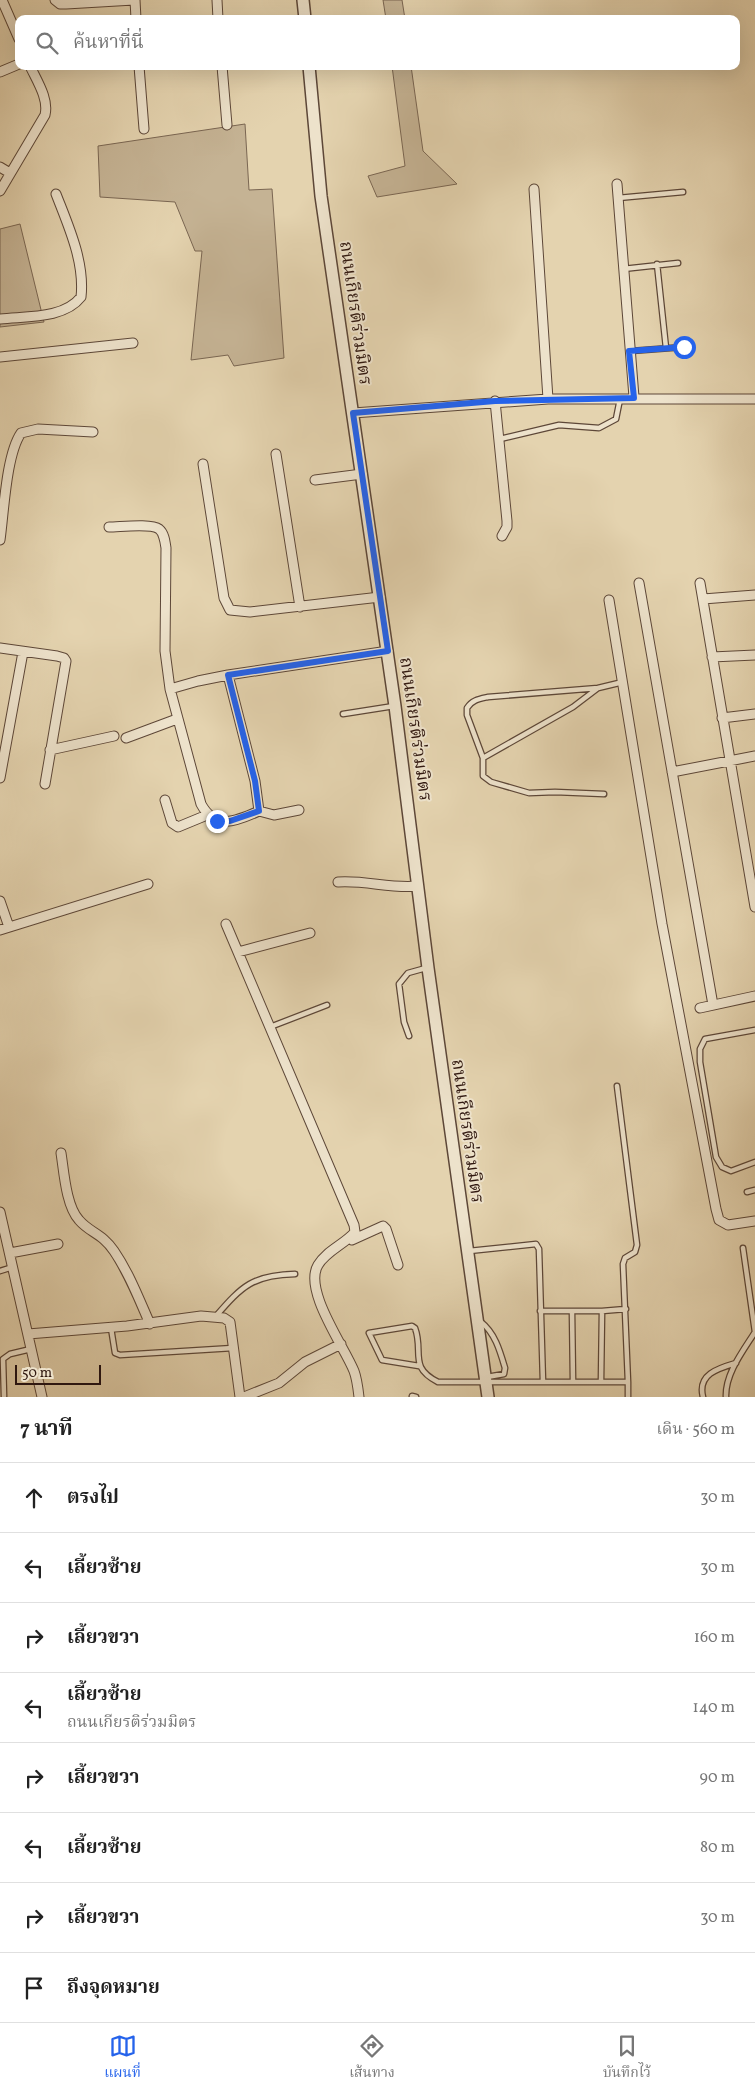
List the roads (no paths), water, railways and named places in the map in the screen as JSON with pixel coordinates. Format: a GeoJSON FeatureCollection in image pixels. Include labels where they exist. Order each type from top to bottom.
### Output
{"type":"FeatureCollection","features":[{"type":"Feature","properties":{"kind":"street"},"geometry":{"type":"LineString","coordinates":[[55,1],[66,4],[135,0],[136,15]]}},
{"type":"Feature","properties":{"kind":"street"},"geometry":{"type":"LineString","coordinates":[[217,0],[218,15]]}},
{"type":"Feature","properties":{"kind":"street"},"geometry":{"type":"LineString","coordinates":[[303,0],[305,15]]}},
{"type":"Feature","properties":{"kind":"street"},"geometry":{"type":"LineString","coordinates":[[2,2],[15,30]]}},
{"type":"Feature","properties":{"kind":"street"},"geometry":{"type":"LineString","coordinates":[[0,72],[15,66]]}},
{"type":"Feature","properties":{"kind":"street"},"geometry":{"type":"LineString","coordinates":[[0,191],[45,114],[45,99],[32,70]]}},
{"type":"Feature","properties":{"kind":"street"},"geometry":{"type":"LineString","coordinates":[[139,70],[144,129]]}},
{"type":"Feature","properties":{"kind":"street"},"geometry":{"type":"LineString","coordinates":[[222,70],[227,125]]}},
{"type":"Feature","properties":{"kind":"street","name":"ถนนเกียรติร่วมมิตร"},"geometry":{"type":"LineString","coordinates":[[309,70],[321,196],[388,651],[428,968],[488,1397]]}},
{"type":"Feature","properties":{"kind":"street"},"geometry":{"type":"LineString","coordinates":[[0,167],[10,173]]}},
{"type":"Feature","properties":{"kind":"street"},"geometry":{"type":"LineString","coordinates":[[617,184],[634,398]]}},
{"type":"Feature","properties":{"kind":"street"},"geometry":{"type":"LineString","coordinates":[[534,189],[548,399]]}},
{"type":"Feature","properties":{"kind":"street"},"geometry":{"type":"LineString","coordinates":[[0,318],[56,312],[68,308],[81,297],[80,271],[75,249],[56,194]]}},
{"type":"Feature","properties":{"kind":"street"},"geometry":{"type":"LineString","coordinates":[[0,357],[133,343]]}},
{"type":"Feature","properties":{"kind":"street"},"geometry":{"type":"LineString","coordinates":[[353,413],[495,401],[548,399],[755,399]]}},
{"type":"Feature","properties":{"kind":"street"},"geometry":{"type":"LineString","coordinates":[[495,401],[507,520],[507,527],[502,536]]}},
{"type":"Feature","properties":{"kind":"street"},"geometry":{"type":"LineString","coordinates":[[0,540],[11,458],[15,442],[21,434],[38,429],[93,432]]}},
{"type":"Feature","properties":{"kind":"street"},"geometry":{"type":"LineString","coordinates":[[276,454],[300,607]]}},
{"type":"Feature","properties":{"kind":"street"},"geometry":{"type":"LineString","coordinates":[[203,464],[226,606],[230,610],[238,612],[300,607],[380,597]]}},
{"type":"Feature","properties":{"kind":"street"},"geometry":{"type":"LineString","coordinates":[[315,480],[362,474]]}},
{"type":"Feature","properties":{"kind":"street"},"geometry":{"type":"LineString","coordinates":[[109,527],[149,526],[158,528],[163,535],[166,548],[164,651],[166,668],[192,776],[207,816],[217,821],[230,821],[259,811],[274,815],[299,810]]}},
{"type":"Feature","properties":{"kind":"street"},"geometry":{"type":"LineString","coordinates":[[639,583],[713,1005]]}},
{"type":"Feature","properties":{"kind":"street"},"geometry":{"type":"LineString","coordinates":[[700,583],[755,907]]}},
{"type":"Feature","properties":{"kind":"street"},"geometry":{"type":"LineString","coordinates":[[703,600],[755,595]]}},
{"type":"Feature","properties":{"kind":"street"},"geometry":{"type":"LineString","coordinates":[[609,600],[662,924],[716,1209],[719,1220],[728,1225],[755,1221]]}},
{"type":"Feature","properties":{"kind":"street"},"geometry":{"type":"LineString","coordinates":[[0,648],[57,656],[64,658],[66,661],[45,784]]}},
{"type":"Feature","properties":{"kind":"street"},"geometry":{"type":"LineString","coordinates":[[170,689],[228,675],[388,651]]}},
{"type":"Feature","properties":{"kind":"street"},"geometry":{"type":"LineString","coordinates":[[0,778],[23,652]]}},
{"type":"Feature","properties":{"kind":"street"},"geometry":{"type":"LineString","coordinates":[[712,657],[755,655]]}},
{"type":"Feature","properties":{"kind":"street"},"geometry":{"type":"LineString","coordinates":[[228,675],[255,781],[259,811]]}},
{"type":"Feature","properties":{"kind":"street"},"geometry":{"type":"LineString","coordinates":[[722,718],[755,714]]}},
{"type":"Feature","properties":{"kind":"street"},"geometry":{"type":"LineString","coordinates":[[126,738],[177,719]]}},
{"type":"Feature","properties":{"kind":"street"},"geometry":{"type":"LineString","coordinates":[[50,750],[114,736]]}},
{"type":"Feature","properties":{"kind":"street"},"geometry":{"type":"LineString","coordinates":[[672,772],[755,756]]}},
{"type":"Feature","properties":{"kind":"street"},"geometry":{"type":"LineString","coordinates":[[165,800],[172,823],[178,826],[207,816]]}},
{"type":"Feature","properties":{"kind":"street"},"geometry":{"type":"LineString","coordinates":[[338,882],[356,881],[403,888],[418,886]]}},
{"type":"Feature","properties":{"kind":"street"},"geometry":{"type":"LineString","coordinates":[[0,901],[5,928],[148,884]]}},
{"type":"Feature","properties":{"kind":"street"},"geometry":{"type":"LineString","coordinates":[[226,924],[354,1225],[355,1232],[324,1257],[317,1265],[314,1277],[315,1289],[320,1302],[354,1371],[360,1397]]}},
{"type":"Feature","properties":{"kind":"street"},"geometry":{"type":"LineString","coordinates":[[238,952],[310,933]]}},
{"type":"Feature","properties":{"kind":"street"},"geometry":{"type":"LineString","coordinates":[[700,1008],[755,996]]}},
{"type":"Feature","properties":{"kind":"street"},"geometry":{"type":"LineString","coordinates":[[61,1153],[66,1187],[78,1219],[105,1239],[114,1251],[133,1285],[150,1324]]}},
{"type":"Feature","properties":{"kind":"street"},"geometry":{"type":"LineString","coordinates":[[0,1212],[42,1397]]}},
{"type":"Feature","properties":{"kind":"street"},"geometry":{"type":"LineString","coordinates":[[342,1244],[383,1226],[386,1229],[398,1264]]}},
{"type":"Feature","properties":{"kind":"street"},"geometry":{"type":"LineString","coordinates":[[10,1254],[58,1244]]}},
{"type":"Feature","properties":{"kind":"street"},"geometry":{"type":"LineString","coordinates":[[28,1334],[150,1324],[201,1316],[224,1318],[230,1322],[240,1397]]}},
{"type":"Feature","properties":{"kind":"street"},"geometry":{"type":"LineString","coordinates":[[244,1397],[279,1383],[305,1362],[340,1344]]}},
{"type":"Feature","properties":{"kind":"lane"},"geometry":{"type":"LineString","coordinates":[[618,198],[682,192]]}},
{"type":"Feature","properties":{"kind":"lane"},"geometry":{"type":"LineString","coordinates":[[623,269],[678,263]]}},
{"type":"Feature","properties":{"kind":"lane"},"geometry":{"type":"LineString","coordinates":[[657,264],[666,348]]}},
{"type":"Feature","properties":{"kind":"lane"},"geometry":{"type":"LineString","coordinates":[[629,351],[684,347]]}},
{"type":"Feature","properties":{"kind":"lane"},"geometry":{"type":"LineString","coordinates":[[500,438],[559,425],[599,428],[616,419],[620,398]]}},
{"type":"Feature","properties":{"kind":"lane"},"geometry":{"type":"LineString","coordinates":[[604,794],[530,793],[491,782],[483,776],[483,758],[467,715],[467,708],[478,699],[488,697],[598,688],[623,682]]}},
{"type":"Feature","properties":{"kind":"lane"},"geometry":{"type":"LineString","coordinates":[[483,758],[573,707],[598,688]]}},
{"type":"Feature","properties":{"kind":"lane"},"geometry":{"type":"LineString","coordinates":[[343,714],[395,706]]}},
{"type":"Feature","properties":{"kind":"lane"},"geometry":{"type":"LineString","coordinates":[[410,1036],[404,1022],[399,984],[408,973],[428,968]]}},
{"type":"Feature","properties":{"kind":"lane"},"geometry":{"type":"LineString","coordinates":[[270,1027],[327,1005]]}},
{"type":"Feature","properties":{"kind":"lane"},"geometry":{"type":"LineString","coordinates":[[755,1030],[706,1039],[700,1049],[700,1055],[716,1157],[722,1167],[731,1171],[755,1162]]}},
{"type":"Feature","properties":{"kind":"lane"},"geometry":{"type":"LineString","coordinates":[[617,1086],[637,1245],[635,1252],[624,1261],[628,1397]]}},
{"type":"Feature","properties":{"kind":"lane"},"geometry":{"type":"LineString","coordinates":[[747,1192],[755,1190]]}},
{"type":"Feature","properties":{"kind":"lane"},"geometry":{"type":"LineString","coordinates":[[468,1251],[536,1244],[539,1249],[543,1382]]}},
{"type":"Feature","properties":{"kind":"lane"},"geometry":{"type":"LineString","coordinates":[[726,1397],[726,1388],[736,1363],[755,1332],[743,1248]]}},
{"type":"Feature","properties":{"kind":"lane"},"geometry":{"type":"LineString","coordinates":[[0,1271],[13,1268]]}},
{"type":"Feature","properties":{"kind":"lane"},"geometry":{"type":"LineString","coordinates":[[215,1317],[235,1294],[253,1281],[273,1274],[295,1274]]}},
{"type":"Feature","properties":{"kind":"lane"},"geometry":{"type":"LineString","coordinates":[[540,1312],[626,1309]]}},
{"type":"Feature","properties":{"kind":"lane"},"geometry":{"type":"LineString","coordinates":[[572,1311],[573,1382]]}},
{"type":"Feature","properties":{"kind":"lane"},"geometry":{"type":"LineString","coordinates":[[601,1382],[602,1311]]}},
{"type":"Feature","properties":{"kind":"lane"},"geometry":{"type":"LineString","coordinates":[[477,1319],[488,1328],[493,1336],[505,1368],[504,1374],[486,1380]]}},
{"type":"Feature","properties":{"kind":"lane"},"geometry":{"type":"LineString","coordinates":[[419,1366],[382,1360],[369,1333],[412,1326],[415,1328],[419,1366],[429,1378],[438,1382],[486,1380],[628,1382]]}},
{"type":"Feature","properties":{"kind":"lane"},"geometry":{"type":"LineString","coordinates":[[111,1328],[115,1353],[120,1355],[233,1348]]}},
{"type":"Feature","properties":{"kind":"lane"},"geometry":{"type":"LineString","coordinates":[[4,1396],[3,1358],[10,1354],[31,1349]]}},
{"type":"Feature","properties":{"kind":"lane"},"geometry":{"type":"LineString","coordinates":[[703,1397],[702,1392],[705,1378],[714,1370],[736,1363]]}}]}
